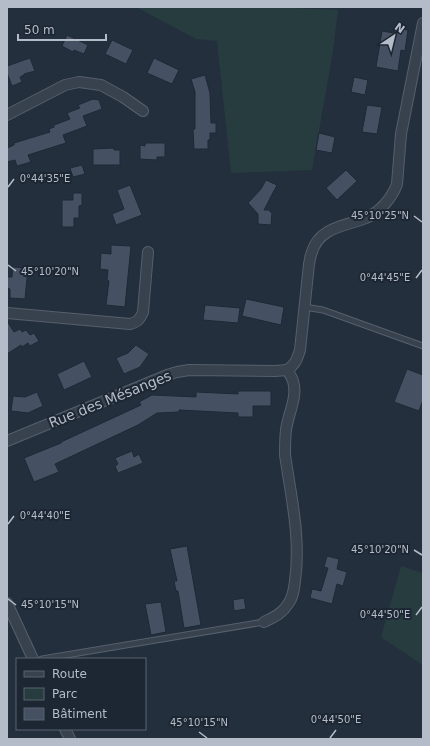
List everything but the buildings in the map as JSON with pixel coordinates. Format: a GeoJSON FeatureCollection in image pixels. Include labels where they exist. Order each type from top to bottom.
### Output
{"type":"FeatureCollection","features":[{"type":"Feature","properties":{"kind":"street"},"geometry":{"type":"LineString","coordinates":[[264,622],[284,611],[290,603],[294,590],[296,574],[296,535],[285,443],[286,431],[294,398],[294,389],[293,381],[287,370],[294,365],[300,350],[309,264],[312,251],[316,242],[329,230],[368,217],[388,200],[394,192],[397,184],[401,134],[423,23]]}},
{"type":"Feature","properties":{"kind":"street"},"geometry":{"type":"LineString","coordinates":[[7,115],[65,85],[80,82],[100,85],[123,97],[143,111]]}},
{"type":"Feature","properties":{"kind":"street"},"geometry":{"type":"LineString","coordinates":[[7,313],[130,324],[137,322],[141,318],[143,312],[148,252]]}},
{"type":"Feature","properties":{"kind":"street","name":"Rue des Mésanges"},"geometry":{"type":"LineString","coordinates":[[7,441],[177,372],[189,370],[287,370]]}},
{"type":"Feature","properties":{"kind":"street"},"geometry":{"type":"LineString","coordinates":[[7,603],[33,658]]}},
{"type":"Feature","properties":{"kind":"street"},"geometry":{"type":"LineString","coordinates":[[66,730],[70,739]]}},
{"type":"Feature","properties":{"kind":"lane"},"geometry":{"type":"LineString","coordinates":[[304,307],[323,310],[423,346]]}},
{"type":"Feature","properties":{"kind":"lane"},"geometry":{"type":"LineString","coordinates":[[48,658],[264,622]]}},
{"type":"Feature","properties":{"kind":"green space"},"geometry":{"type":"Polygon","coordinates":[[[136,7],[269,7],[338,10],[332,57],[312,170],[231,173],[217,41],[196,39],[136,7]]]}},
{"type":"Feature","properties":{"kind":"green space"},"geometry":{"type":"Polygon","coordinates":[[[401,566],[423,573],[423,665],[381,637],[401,566]]]}}]}
